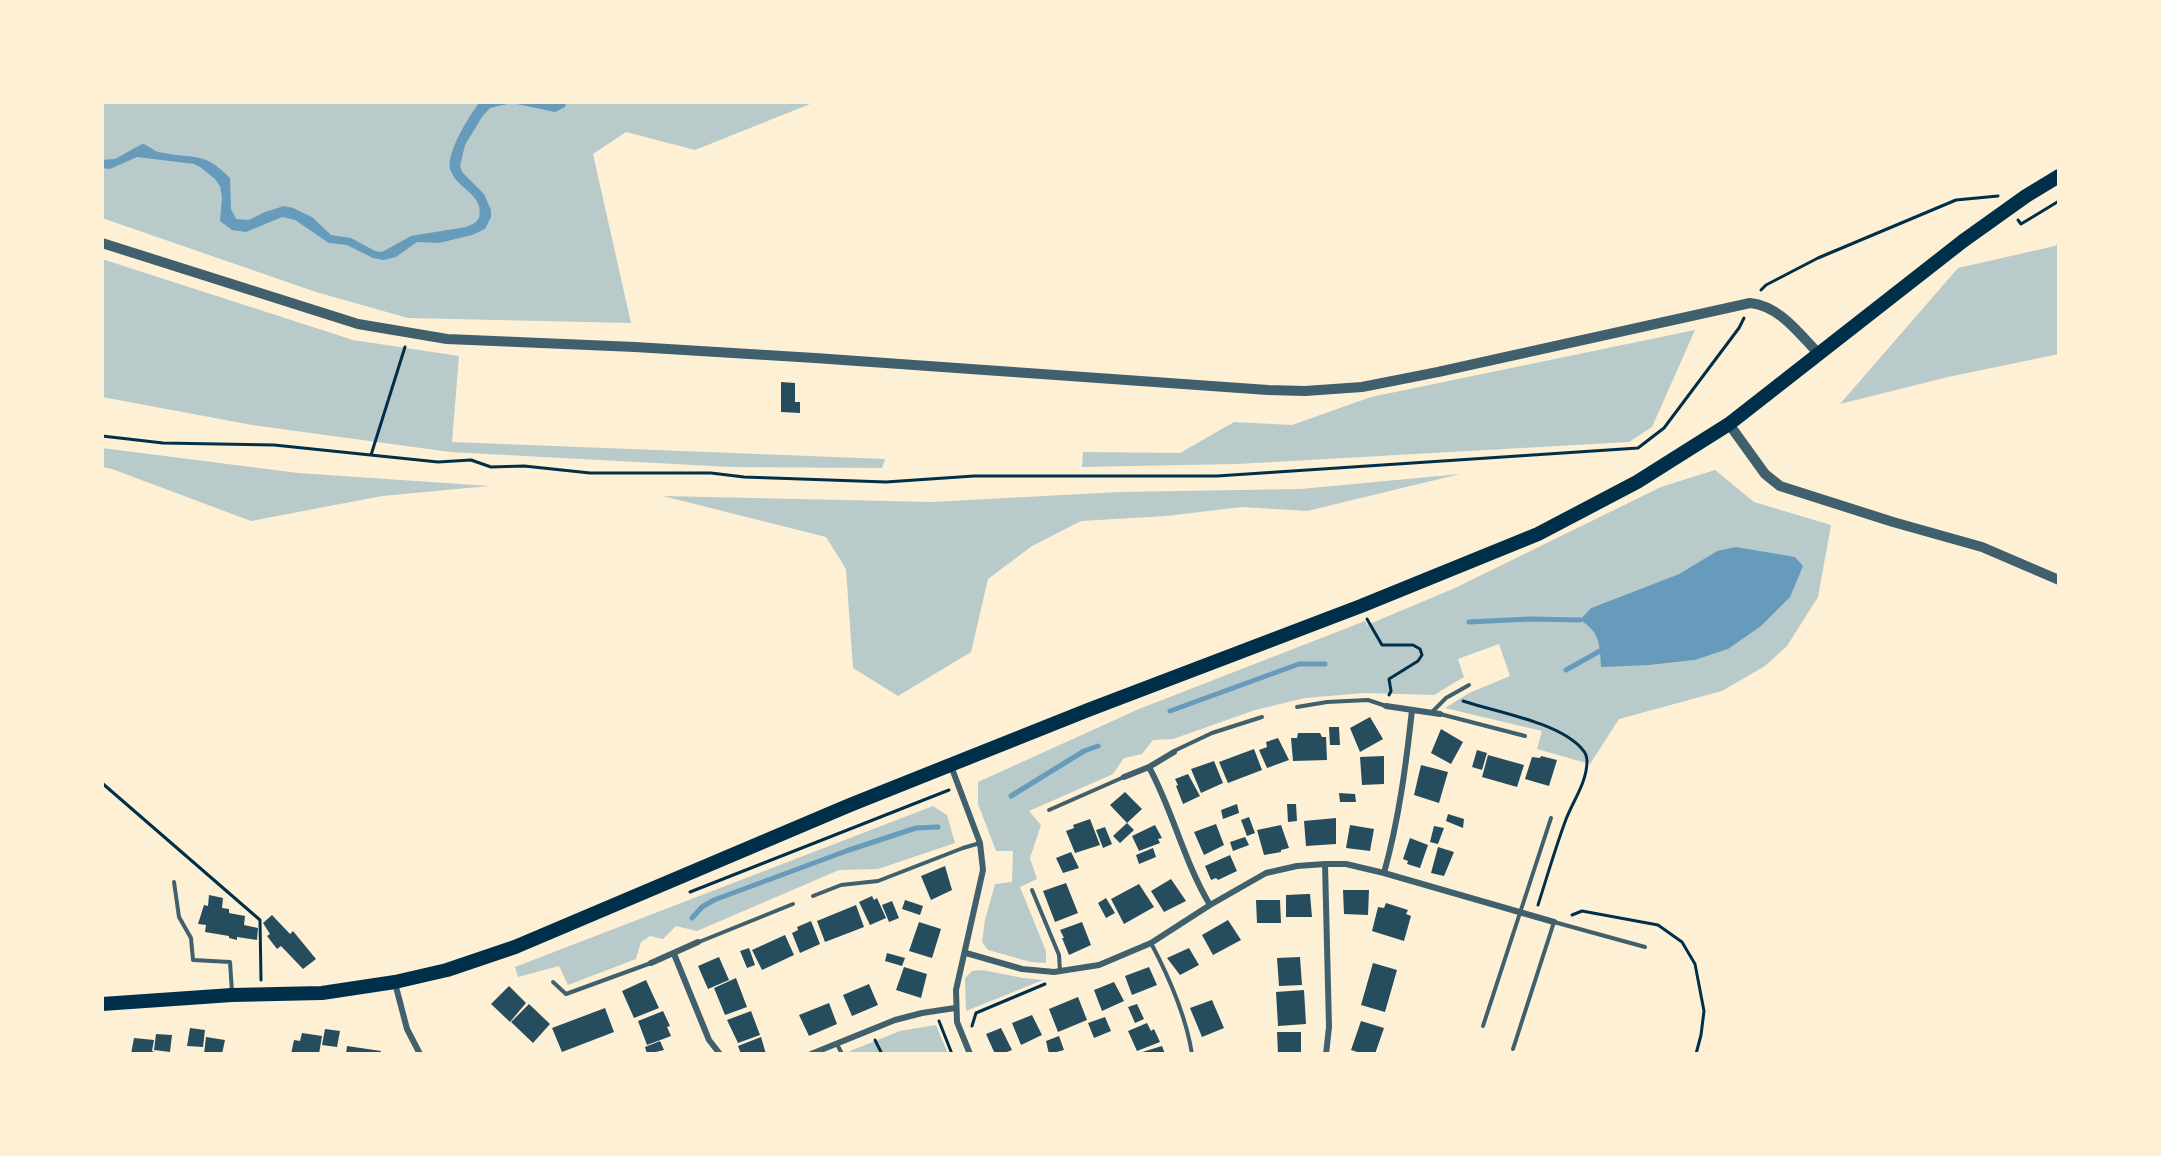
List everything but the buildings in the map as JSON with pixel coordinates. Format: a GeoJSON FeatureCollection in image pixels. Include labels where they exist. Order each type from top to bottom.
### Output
{"type":"FeatureCollection","features":[{"type":"Feature","properties":{"kind":"main road"},"geometry":{"type":"LineString","coordinates":[[102,1004],[232,995],[322,993],[395,982],[447,970],[515,947],[850,805],[1129,694],[1361,606],[1516,543],[1574,516],[1637,482],[1729,424],[1893,294],[2008,209],[2059,176]]}},
{"type":"Feature","properties":{"kind":"street"},"geometry":{"type":"LineString","coordinates":[[102,243],[358,324],[409,334],[489,342],[815,357],[1305,391],[1362,387],[1750,303],[1772,308],[1819,354]]}},
{"type":"Feature","properties":{"kind":"street"},"geometry":{"type":"LineString","coordinates":[[1729,424],[1765,474],[1780,486],[1982,547],[2059,580]]}},
{"type":"Feature","properties":{"kind":"street"},"geometry":{"type":"LineString","coordinates":[[1386,706],[1440,714]]}},
{"type":"Feature","properties":{"kind":"street"},"geometry":{"type":"LineString","coordinates":[[1384,873],[1404,783],[1412,710]]}},
{"type":"Feature","properties":{"kind":"street"},"geometry":{"type":"LineString","coordinates":[[1124,777],[1149,767],[1174,752]]}},
{"type":"Feature","properties":{"kind":"street"},"geometry":{"type":"LineString","coordinates":[[950,766],[980,843],[983,870],[955,1008],[960,1031],[970,1054]]}},
{"type":"Feature","properties":{"kind":"street"},"geometry":{"type":"LineString","coordinates":[[1149,767],[1159,785],[1199,886],[1210,905]]}},
{"type":"Feature","properties":{"kind":"street"},"geometry":{"type":"LineString","coordinates":[[966,953],[1022,969],[1057,972],[1099,965],[1151,943],[1266,873],[1297,866],[1325,864],[1346,864],[1384,873],[1554,922]]}},
{"type":"Feature","properties":{"kind":"street"},"geometry":{"type":"LineString","coordinates":[[1325,864],[1329,1027],[1326,1054]]}},
{"type":"Feature","properties":{"kind":"street"},"geometry":{"type":"LineString","coordinates":[[651,963],[698,942]]}},
{"type":"Feature","properties":{"kind":"street"},"geometry":{"type":"LineString","coordinates":[[674,954],[709,1040],[720,1054]]}},
{"type":"Feature","properties":{"kind":"street"},"geometry":{"type":"LineString","coordinates":[[395,982],[407,1029],[420,1054]]}},
{"type":"Feature","properties":{"kind":"street"},"geometry":{"type":"LineString","coordinates":[[811,1054],[895,1020],[955,1008]]}},
{"type":"Feature","properties":{"kind":"lane"},"geometry":{"type":"LineString","coordinates":[[1432,713],[1446,698],[1469,685]]}},
{"type":"Feature","properties":{"kind":"lane"},"geometry":{"type":"LineString","coordinates":[[1297,707],[1327,702],[1368,700],[1386,706]]}},
{"type":"Feature","properties":{"kind":"lane"},"geometry":{"type":"LineString","coordinates":[[1440,714],[1525,736]]}},
{"type":"Feature","properties":{"kind":"lane"},"geometry":{"type":"LineString","coordinates":[[1174,752],[1212,733],[1262,717]]}},
{"type":"Feature","properties":{"kind":"lane"},"geometry":{"type":"LineString","coordinates":[[1049,810],[1124,777]]}},
{"type":"Feature","properties":{"kind":"lane"},"geometry":{"type":"LineString","coordinates":[[1484,1026],[1551,818]]}},
{"type":"Feature","properties":{"kind":"lane"},"geometry":{"type":"LineString","coordinates":[[813,896],[842,885],[878,881],[980,843]]}},
{"type":"Feature","properties":{"kind":"lane"},"geometry":{"type":"LineString","coordinates":[[174,882],[179,917],[191,938],[193,960],[230,962],[232,995]]}},
{"type":"Feature","properties":{"kind":"lane"},"geometry":{"type":"LineString","coordinates":[[1032,890],[1059,955],[1057,972]]}},
{"type":"Feature","properties":{"kind":"lane"},"geometry":{"type":"LineString","coordinates":[[698,942],[794,904]]}},
{"type":"Feature","properties":{"kind":"lane"},"geometry":{"type":"LineString","coordinates":[[1513,1049],[1554,922],[1645,947]]}},
{"type":"Feature","properties":{"kind":"lane"},"geometry":{"type":"LineString","coordinates":[[1151,943],[1178,1003],[1192,1054]]}},
{"type":"Feature","properties":{"kind":"lane"},"geometry":{"type":"LineString","coordinates":[[553,982],[566,994],[651,963]]}},
{"type":"Feature","properties":{"kind":"lane"},"geometry":{"type":"LineString","coordinates":[[837,1043],[842,1054]]}},
{"type":"Feature","properties":{"kind":"path"},"geometry":{"type":"LineString","coordinates":[[102,436],[163,443],[273,445],[438,462],[471,460],[491,467],[524,466],[590,473],[711,473],[744,477],[886,482],[974,476],[1217,476],[1638,448],[1664,428],[1739,328],[1750,303],[1764,286],[1818,258],[1956,200],[1998,196],[2021,224],[2059,201]]}},
{"type":"Feature","properties":{"kind":"path"},"geometry":{"type":"LineString","coordinates":[[371,455],[409,334]]}},
{"type":"Feature","properties":{"kind":"path"},"geometry":{"type":"LineString","coordinates":[[1361,606],[1382,645],[1413,645],[1420,649],[1422,655],[1418,661],[1389,679],[1391,691],[1386,706]]}},
{"type":"Feature","properties":{"kind":"path"},"geometry":{"type":"LineString","coordinates":[[1455,693],[1463,701],[1540,724],[1574,741],[1584,750],[1587,759],[1585,773],[1575,803],[1566,819],[1534,916]]}},
{"type":"Feature","properties":{"kind":"path"},"geometry":{"type":"LineString","coordinates":[[102,783],[260,920],[261,994]]}},
{"type":"Feature","properties":{"kind":"path"},"geometry":{"type":"LineString","coordinates":[[922,801],[959,786]]}},
{"type":"Feature","properties":{"kind":"path"},"geometry":{"type":"LineString","coordinates":[[1554,922],[1582,911],[1658,925],[1682,942],[1695,964],[1704,1011],[1696,1054]]}},
{"type":"Feature","properties":{"kind":"path"},"geometry":{"type":"LineString","coordinates":[[945,1036],[974,1026],[976,1013],[1053,981],[1057,972]]}},
{"type":"Feature","properties":{"kind":"path"},"geometry":{"type":"LineString","coordinates":[[935,1011],[952,1054]]}},
{"type":"Feature","properties":{"kind":"shaded area"},"geometry":{"type":"Polygon","coordinates":[[[102,102],[815,102],[695,150],[626,132],[593,154],[631,323],[408,318],[316,292],[102,218],[102,102]]]}},
{"type":"Feature","properties":{"kind":"shaded area"},"geometry":{"type":"Polygon","coordinates":[[[2059,242],[2059,354],[1948,377],[1840,404],[1958,268],[2055,246],[2059,242]]]}},
{"type":"Feature","properties":{"kind":"shaded area"},"geometry":{"type":"Polygon","coordinates":[[[102,259],[353,340],[459,356],[452,442],[885,459],[882,468],[731,467],[450,452],[252,425],[102,397],[102,259]]]}},
{"type":"Feature","properties":{"kind":"shaded area"},"geometry":{"type":"Polygon","coordinates":[[[1695,330],[1652,427],[1629,442],[1237,464],[1082,467],[1083,452],[1180,453],[1234,422],[1292,425],[1371,397],[1695,330]]]}},
{"type":"Feature","properties":{"kind":"shaded area"},"geometry":{"type":"Polygon","coordinates":[[[102,448],[298,473],[489,486],[382,496],[251,521],[102,467],[102,448]]]}},
{"type":"Feature","properties":{"kind":"shaded area"},"geometry":{"type":"Polygon","coordinates":[[[1715,470],[1754,502],[1831,525],[1818,597],[1787,646],[1765,666],[1722,691],[1619,719],[1590,764],[1537,749],[1542,731],[1445,708],[1469,693],[1510,676],[1499,644],[1458,659],[1464,677],[1434,695],[1364,693],[1305,698],[1255,710],[1173,739],[1153,740],[1142,754],[1124,758],[1113,774],[1029,811],[1041,825],[1030,858],[1037,879],[1020,887],[1046,951],[1046,963],[1031,962],[988,950],[982,942],[985,920],[995,884],[1012,882],[1013,851],[996,851],[978,804],[978,782],[1139,709],[1365,621],[1367,625],[1455,588],[1661,487],[1715,470]],[[1717,551],[1679,574],[1591,608],[1590,626],[1600,641],[1650,665],[1695,660],[1728,649],[1717,551]]]}},
{"type":"Feature","properties":{"kind":"shaded area"},"geometry":{"type":"Polygon","coordinates":[[[1460,474],[1307,511],[1242,507],[1166,516],[1081,521],[1032,546],[988,579],[971,652],[898,696],[853,668],[846,569],[826,537],[663,496],[932,502],[1119,492],[1301,489],[1460,474]]]}},
{"type":"Feature","properties":{"kind":"shaded area"},"geometry":{"type":"Polygon","coordinates":[[[933,806],[947,815],[955,843],[878,869],[839,870],[697,931],[676,926],[663,939],[650,936],[641,942],[636,959],[568,985],[559,966],[518,977],[515,967],[933,806]]]}},
{"type":"Feature","properties":{"kind":"shaded area"},"geometry":{"type":"Polygon","coordinates":[[[982,970],[1043,980],[966,1011],[965,978],[972,971],[982,970]]]}},
{"type":"Feature","properties":{"kind":"shaded area"},"geometry":{"type":"Polygon","coordinates":[[[936,1025],[948,1054],[851,1054],[850,1051],[900,1031],[936,1025]]]}},
{"type":"Feature","properties":{"kind":"water"},"geometry":{"type":"Polygon","coordinates":[[[480,102],[566,102],[565,107],[555,112],[517,104],[490,108],[465,145],[460,166],[462,172],[484,194],[491,210],[491,217],[485,229],[472,235],[439,243],[417,242],[396,257],[383,260],[373,258],[347,245],[329,243],[295,220],[282,217],[246,232],[232,230],[220,221],[222,197],[220,186],[215,179],[194,164],[137,157],[110,169],[102,168],[102,160],[115,159],[142,144],[159,152],[198,157],[212,163],[230,178],[231,209],[236,219],[249,220],[284,206],[293,208],[312,217],[331,235],[351,238],[375,251],[382,252],[411,236],[466,227],[475,223],[479,218],[478,203],[453,176],[450,162],[460,134],[480,102]]]}},
{"type":"Feature","properties":{"kind":"water"},"geometry":{"type":"Polygon","coordinates":[[[1736,547],[1795,557],[1803,566],[1790,597],[1761,626],[1728,649],[1695,660],[1601,667],[1598,640],[1592,629],[1580,620],[1591,608],[1679,574],[1717,551],[1736,547]]]}},
{"type":"Feature","properties":{"kind":"waterway"},"geometry":{"type":"LineString","coordinates":[[1469,622],[1530,619],[1580,620]]}},
{"type":"Feature","properties":{"kind":"waterway"},"geometry":{"type":"LineString","coordinates":[[1566,670],[1600,651]]}},
{"type":"Feature","properties":{"kind":"waterway"},"geometry":{"type":"LineString","coordinates":[[1170,711],[1299,664],[1325,664]]}},
{"type":"Feature","properties":{"kind":"waterway"},"geometry":{"type":"LineString","coordinates":[[1011,796],[1084,751],[1098,746]]}},
{"type":"Feature","properties":{"kind":"waterway"},"geometry":{"type":"LineString","coordinates":[[692,918],[702,907],[714,900],[849,850],[916,828],[938,827]]}}]}
